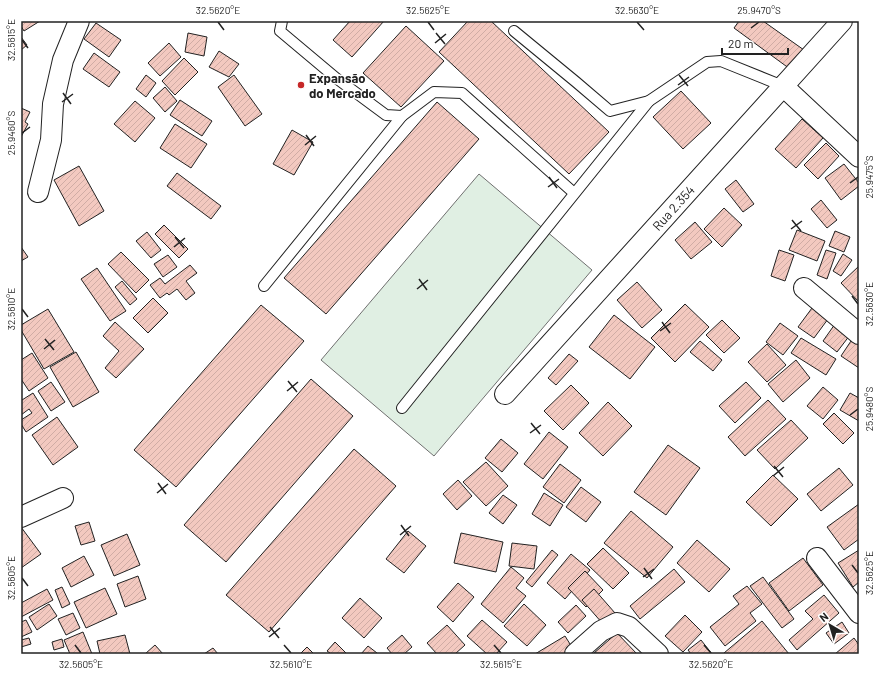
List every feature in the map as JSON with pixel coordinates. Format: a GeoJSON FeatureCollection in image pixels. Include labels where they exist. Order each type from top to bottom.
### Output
{"type":"FeatureCollection","features":[{"type":"Feature","properties":{"kind":"street"},"geometry":{"type":"LineString","coordinates":[[38,192],[51,140],[53,104],[63,60],[79,21]]}},
{"type":"Feature","properties":{"kind":"street","name":"Rua 2.354"},"geometry":{"type":"LineString","coordinates":[[504,394],[842,21]]}},
{"type":"Feature","properties":{"kind":"street"},"geometry":{"type":"LineString","coordinates":[[783,86],[859,157]]}},
{"type":"Feature","properties":{"kind":"street"},"geometry":{"type":"LineString","coordinates":[[804,288],[859,334]]}},
{"type":"Feature","properties":{"kind":"street"},"geometry":{"type":"LineString","coordinates":[[21,517],[63,498]]}},
{"type":"Feature","properties":{"kind":"street"},"geometry":{"type":"LineString","coordinates":[[817,558],[859,613]]}},
{"type":"Feature","properties":{"kind":"street"},"geometry":{"type":"LineString","coordinates":[[575,654],[601,631],[617,623],[629,627],[658,654]]}},
{"type":"Feature","properties":{"kind":"lane"},"geometry":{"type":"LineString","coordinates":[[282,21],[280,31],[336,78],[386,115],[402,116]]}},
{"type":"Feature","properties":{"kind":"lane"},"geometry":{"type":"LineString","coordinates":[[514,31],[610,111],[649,101]]}},
{"type":"Feature","properties":{"kind":"lane"},"geometry":{"type":"LineString","coordinates":[[402,408],[649,101],[707,62],[721,61],[783,86]]}},
{"type":"Feature","properties":{"kind":"lane"},"geometry":{"type":"LineString","coordinates":[[264,286],[402,116],[434,92],[462,92],[574,193]]}},
{"type":"Feature","properties":{"kind":"green space"},"geometry":{"type":"Polygon","coordinates":[[[479,174],[592,270],[434,456],[321,360],[479,174]]]}},
{"type":"Feature","properties":{"kind":"building"},"geometry":{"type":"Polygon","coordinates":[[[21,21],[40,21],[24,31],[21,26],[21,21]]]}},
{"type":"Feature","properties":{"kind":"building"},"geometry":{"type":"Polygon","coordinates":[[[350,21],[384,21],[352,57],[333,40],[350,21]]]}},
{"type":"Feature","properties":{"kind":"building"},"geometry":{"type":"Polygon","coordinates":[[[468,21],[491,21],[609,132],[569,174],[439,52],[468,21]]]}},
{"type":"Feature","properties":{"kind":"building"},"geometry":{"type":"Polygon","coordinates":[[[739,21],[763,21],[804,50],[790,69],[734,28],[739,21]]]}},
{"type":"Feature","properties":{"kind":"building"},"geometry":{"type":"Polygon","coordinates":[[[96,23],[121,40],[109,57],[84,39],[96,23]]]}},
{"type":"Feature","properties":{"kind":"building"},"geometry":{"type":"Polygon","coordinates":[[[406,26],[444,61],[401,107],[363,73],[406,26]]]}},
{"type":"Feature","properties":{"kind":"building"},"geometry":{"type":"Polygon","coordinates":[[[188,33],[207,37],[204,56],[185,52],[188,33]]]}},
{"type":"Feature","properties":{"kind":"building"},"geometry":{"type":"Polygon","coordinates":[[[21,37],[27,45],[21,50],[21,37]]]}},
{"type":"Feature","properties":{"kind":"building"},"geometry":{"type":"Polygon","coordinates":[[[169,43],[181,57],[160,76],[148,63],[169,43]]]}},
{"type":"Feature","properties":{"kind":"building"},"geometry":{"type":"Polygon","coordinates":[[[219,51],[239,64],[229,77],[209,67],[219,51]]]}},
{"type":"Feature","properties":{"kind":"building"},"geometry":{"type":"Polygon","coordinates":[[[94,53],[120,72],[109,87],[83,69],[94,53]]]}},
{"type":"Feature","properties":{"kind":"building"},"geometry":{"type":"Polygon","coordinates":[[[184,58],[198,72],[175,95],[162,81],[184,58]]]}},
{"type":"Feature","properties":{"kind":"building"},"geometry":{"type":"Polygon","coordinates":[[[146,75],[156,83],[146,97],[136,89],[146,75]]]}},
{"type":"Feature","properties":{"kind":"building"},"geometry":{"type":"Polygon","coordinates":[[[234,75],[262,114],[245,126],[218,87],[234,75]]]}},
{"type":"Feature","properties":{"kind":"building"},"geometry":{"type":"Polygon","coordinates":[[[165,87],[177,101],[165,112],[153,98],[165,87]]]}},
{"type":"Feature","properties":{"kind":"building"},"geometry":{"type":"Polygon","coordinates":[[[681,91],[711,123],[683,149],[653,117],[681,91]]]}},
{"type":"Feature","properties":{"kind":"building"},"geometry":{"type":"Polygon","coordinates":[[[180,100],[212,121],[202,136],[170,115],[180,100]]]}},
{"type":"Feature","properties":{"kind":"building"},"geometry":{"type":"Polygon","coordinates":[[[135,101],[155,118],[135,142],[114,124],[135,101]]]}},
{"type":"Feature","properties":{"kind":"building"},"geometry":{"type":"Polygon","coordinates":[[[437,102],[479,139],[326,314],[284,278],[437,102]]]}},
{"type":"Feature","properties":{"kind":"building"},"geometry":{"type":"Polygon","coordinates":[[[21,108],[30,112],[25,122],[28,124],[21,137],[21,108]]]}},
{"type":"Feature","properties":{"kind":"building"},"geometry":{"type":"Polygon","coordinates":[[[802,119],[823,138],[796,168],[775,149],[802,119]]]}},
{"type":"Feature","properties":{"kind":"building"},"geometry":{"type":"Polygon","coordinates":[[[175,124],[207,144],[191,168],[160,148],[175,124]]]}},
{"type":"Feature","properties":{"kind":"building"},"geometry":{"type":"Polygon","coordinates":[[[292,130],[313,142],[294,175],[273,164],[292,130]]]}},
{"type":"Feature","properties":{"kind":"building"},"geometry":{"type":"Polygon","coordinates":[[[826,143],[839,156],[818,179],[804,165],[826,143]]]}},
{"type":"Feature","properties":{"kind":"building"},"geometry":{"type":"Polygon","coordinates":[[[844,164],[859,183],[859,186],[841,200],[825,178],[844,164]]]}},
{"type":"Feature","properties":{"kind":"building"},"geometry":{"type":"Polygon","coordinates":[[[79,166],[104,211],[79,226],[54,180],[79,166]]]}},
{"type":"Feature","properties":{"kind":"building"},"geometry":{"type":"Polygon","coordinates":[[[177,173],[221,206],[211,219],[167,186],[177,173]]]}},
{"type":"Feature","properties":{"kind":"building"},"geometry":{"type":"Polygon","coordinates":[[[736,180],[754,204],[743,212],[725,189],[736,180]]]}},
{"type":"Feature","properties":{"kind":"building"},"geometry":{"type":"Polygon","coordinates":[[[821,200],[837,220],[827,228],[811,209],[821,200]]]}},
{"type":"Feature","properties":{"kind":"building"},"geometry":{"type":"Polygon","coordinates":[[[724,208],[742,225],[722,247],[704,229],[724,208]]]}},
{"type":"Feature","properties":{"kind":"building"},"geometry":{"type":"Polygon","coordinates":[[[695,222],[712,242],[691,259],[675,240],[695,222]]]}},
{"type":"Feature","properties":{"kind":"building"},"geometry":{"type":"Polygon","coordinates":[[[164,225],[188,249],[179,258],[155,234],[164,225]]]}},
{"type":"Feature","properties":{"kind":"building"},"geometry":{"type":"Polygon","coordinates":[[[797,230],[825,241],[817,261],[789,250],[797,230]]]}},
{"type":"Feature","properties":{"kind":"building"},"geometry":{"type":"Polygon","coordinates":[[[835,231],[850,237],[844,252],[829,246],[835,231]]]}},
{"type":"Feature","properties":{"kind":"building"},"geometry":{"type":"Polygon","coordinates":[[[147,232],[161,250],[151,258],[136,241],[147,232]]]}},
{"type":"Feature","properties":{"kind":"building"},"geometry":{"type":"Polygon","coordinates":[[[21,247],[28,257],[21,261],[21,247]]]}},
{"type":"Feature","properties":{"kind":"building"},"geometry":{"type":"Polygon","coordinates":[[[779,250],[794,255],[785,281],[771,276],[779,250]]]}},
{"type":"Feature","properties":{"kind":"building"},"geometry":{"type":"Polygon","coordinates":[[[826,250],[836,253],[827,279],[817,275],[826,250]]]}},
{"type":"Feature","properties":{"kind":"building"},"geometry":{"type":"Polygon","coordinates":[[[121,252],[149,280],[136,293],[108,264],[121,252]]]}},
{"type":"Feature","properties":{"kind":"building"},"geometry":{"type":"Polygon","coordinates":[[[843,254],[852,260],[841,276],[833,271],[843,254]]]}},
{"type":"Feature","properties":{"kind":"building"},"geometry":{"type":"Polygon","coordinates":[[[168,255],[177,267],[163,277],[154,264],[168,255]]]}},
{"type":"Feature","properties":{"kind":"building"},"geometry":{"type":"Polygon","coordinates":[[[190,265],[197,273],[186,281],[195,293],[186,300],[177,289],[169,295],[167,293],[160,298],[150,285],[160,278],[165,284],[190,265]]]}},
{"type":"Feature","properties":{"kind":"building"},"geometry":{"type":"Polygon","coordinates":[[[859,266],[859,302],[841,283],[859,266]]]}},
{"type":"Feature","properties":{"kind":"building"},"geometry":{"type":"Polygon","coordinates":[[[97,268],[126,311],[110,321],[81,279],[97,268]]]}},
{"type":"Feature","properties":{"kind":"building"},"geometry":{"type":"Polygon","coordinates":[[[122,281],[137,299],[130,305],[115,287],[122,281]]]}},
{"type":"Feature","properties":{"kind":"building"},"geometry":{"type":"Polygon","coordinates":[[[637,282],[662,310],[642,328],[617,300],[637,282]]]}},
{"type":"Feature","properties":{"kind":"building"},"geometry":{"type":"Polygon","coordinates":[[[153,298],[168,313],[148,333],[133,318],[153,298]]]}},
{"type":"Feature","properties":{"kind":"building"},"geometry":{"type":"Polygon","coordinates":[[[685,304],[709,327],[675,362],[651,338],[685,304]]]}},
{"type":"Feature","properties":{"kind":"building"},"geometry":{"type":"Polygon","coordinates":[[[261,305],[304,341],[176,487],[134,450],[261,305]]]}},
{"type":"Feature","properties":{"kind":"building"},"geometry":{"type":"Polygon","coordinates":[[[812,308],[828,319],[814,338],[798,327],[812,308]]]}},
{"type":"Feature","properties":{"kind":"building"},"geometry":{"type":"Polygon","coordinates":[[[48,309],[74,352],[44,369],[21,330],[21,325],[48,309]]]}},
{"type":"Feature","properties":{"kind":"building"},"geometry":{"type":"Polygon","coordinates":[[[614,315],[655,347],[630,379],[589,347],[614,315]]]}},
{"type":"Feature","properties":{"kind":"building"},"geometry":{"type":"Polygon","coordinates":[[[722,320],[740,338],[724,353],[706,335],[722,320]]]}},
{"type":"Feature","properties":{"kind":"building"},"geometry":{"type":"Polygon","coordinates":[[[115,322],[144,349],[116,378],[105,368],[119,351],[103,336],[115,322]]]}},
{"type":"Feature","properties":{"kind":"building"},"geometry":{"type":"Polygon","coordinates":[[[780,323],[798,336],[783,355],[766,342],[780,323]]]}},
{"type":"Feature","properties":{"kind":"building"},"geometry":{"type":"Polygon","coordinates":[[[835,324],[850,335],[837,352],[823,341],[835,324]]]}},
{"type":"Feature","properties":{"kind":"building"},"geometry":{"type":"Polygon","coordinates":[[[801,338],[836,359],[826,375],[791,353],[801,338]]]}},
{"type":"Feature","properties":{"kind":"building"},"geometry":{"type":"Polygon","coordinates":[[[853,338],[859,343],[859,368],[841,356],[853,338]]]}},
{"type":"Feature","properties":{"kind":"building"},"geometry":{"type":"Polygon","coordinates":[[[700,341],[722,360],[713,371],[690,352],[700,341]]]}},
{"type":"Feature","properties":{"kind":"building"},"geometry":{"type":"Polygon","coordinates":[[[767,344],[786,365],[767,382],[748,362],[767,344]]]}},
{"type":"Feature","properties":{"kind":"building"},"geometry":{"type":"Polygon","coordinates":[[[76,352],[99,392],[73,407],[50,367],[76,352]]]}},
{"type":"Feature","properties":{"kind":"building"},"geometry":{"type":"Polygon","coordinates":[[[32,353],[48,378],[29,391],[21,379],[21,360],[32,353]]]}},
{"type":"Feature","properties":{"kind":"building"},"geometry":{"type":"Polygon","coordinates":[[[569,354],[578,361],[556,385],[548,378],[569,354]]]}},
{"type":"Feature","properties":{"kind":"building"},"geometry":{"type":"Polygon","coordinates":[[[796,360],[810,378],[783,402],[768,384],[796,360]]]}},
{"type":"Feature","properties":{"kind":"building"},"geometry":{"type":"Polygon","coordinates":[[[311,379],[353,416],[226,562],[184,525],[311,379]]]}},
{"type":"Feature","properties":{"kind":"building"},"geometry":{"type":"Polygon","coordinates":[[[51,382],[65,402],[51,411],[38,391],[51,382]]]}},
{"type":"Feature","properties":{"kind":"building"},"geometry":{"type":"Polygon","coordinates":[[[746,382],[761,398],[735,423],[719,406],[746,382]]]}},
{"type":"Feature","properties":{"kind":"building"},"geometry":{"type":"Polygon","coordinates":[[[571,385],[589,403],[563,430],[544,411],[571,385]]]}},
{"type":"Feature","properties":{"kind":"building"},"geometry":{"type":"Polygon","coordinates":[[[823,387],[838,400],[823,419],[807,406],[823,387]]]}},
{"type":"Feature","properties":{"kind":"building"},"geometry":{"type":"Polygon","coordinates":[[[33,393],[48,417],[26,432],[21,424],[21,420],[32,413],[29,409],[21,415],[21,399],[22,400],[33,393]]]}},
{"type":"Feature","properties":{"kind":"building"},"geometry":{"type":"Polygon","coordinates":[[[850,393],[859,398],[859,421],[840,410],[850,393]]]}},
{"type":"Feature","properties":{"kind":"building"},"geometry":{"type":"Polygon","coordinates":[[[768,400],[786,419],[745,456],[728,437],[768,400]]]}},
{"type":"Feature","properties":{"kind":"building"},"geometry":{"type":"Polygon","coordinates":[[[608,402],[632,426],[603,456],[579,433],[608,402]]]}},
{"type":"Feature","properties":{"kind":"building"},"geometry":{"type":"Polygon","coordinates":[[[834,413],[854,433],[843,444],[823,424],[834,413]]]}},
{"type":"Feature","properties":{"kind":"building"},"geometry":{"type":"Polygon","coordinates":[[[57,417],[78,447],[53,465],[32,435],[57,417]]]}},
{"type":"Feature","properties":{"kind":"building"},"geometry":{"type":"Polygon","coordinates":[[[791,420],[808,438],[775,469],[757,450],[791,420]]]}},
{"type":"Feature","properties":{"kind":"building"},"geometry":{"type":"Polygon","coordinates":[[[549,432],[568,447],[543,479],[524,464],[549,432]]]}},
{"type":"Feature","properties":{"kind":"building"},"geometry":{"type":"Polygon","coordinates":[[[501,439],[518,453],[502,472],[485,458],[501,439]]]}},
{"type":"Feature","properties":{"kind":"building"},"geometry":{"type":"Polygon","coordinates":[[[668,445],[700,468],[666,515],[634,492],[668,445]]]}},
{"type":"Feature","properties":{"kind":"building"},"geometry":{"type":"Polygon","coordinates":[[[354,449],[396,486],[269,632],[226,595],[354,449]]]}},
{"type":"Feature","properties":{"kind":"building"},"geometry":{"type":"Polygon","coordinates":[[[486,462],[508,486],[486,506],[463,482],[486,462]]]}},
{"type":"Feature","properties":{"kind":"building"},"geometry":{"type":"Polygon","coordinates":[[[560,464],[581,480],[564,503],[543,487],[560,464]]]}},
{"type":"Feature","properties":{"kind":"building"},"geometry":{"type":"Polygon","coordinates":[[[839,468],[853,485],[821,511],[807,494],[839,468]]]}},
{"type":"Feature","properties":{"kind":"building"},"geometry":{"type":"Polygon","coordinates":[[[773,475],[798,499],[771,526],[746,502],[773,475]]]}},
{"type":"Feature","properties":{"kind":"building"},"geometry":{"type":"Polygon","coordinates":[[[458,480],[472,496],[457,510],[443,494],[458,480]]]}},
{"type":"Feature","properties":{"kind":"building"},"geometry":{"type":"Polygon","coordinates":[[[581,487],[601,502],[586,522],[566,507],[581,487]]]}},
{"type":"Feature","properties":{"kind":"building"},"geometry":{"type":"Polygon","coordinates":[[[544,493],[563,505],[550,526],[532,514],[544,493]]]}},
{"type":"Feature","properties":{"kind":"building"},"geometry":{"type":"Polygon","coordinates":[[[503,495],[517,505],[503,524],[489,513],[503,495]]]}},
{"type":"Feature","properties":{"kind":"building"},"geometry":{"type":"Polygon","coordinates":[[[859,504],[859,539],[844,550],[827,527],[859,504]]]}},
{"type":"Feature","properties":{"kind":"building"},"geometry":{"type":"Polygon","coordinates":[[[631,511],[673,547],[647,578],[604,543],[631,511]]]}},
{"type":"Feature","properties":{"kind":"building"},"geometry":{"type":"Polygon","coordinates":[[[89,522],[95,541],[81,545],[75,526],[89,522]]]}},
{"type":"Feature","properties":{"kind":"building"},"geometry":{"type":"Polygon","coordinates":[[[21,527],[41,554],[21,568],[21,527]]]}},
{"type":"Feature","properties":{"kind":"building"},"geometry":{"type":"Polygon","coordinates":[[[408,531],[426,546],[404,573],[386,559],[408,531]]]}},
{"type":"Feature","properties":{"kind":"building"},"geometry":{"type":"Polygon","coordinates":[[[461,533],[503,542],[496,572],[454,563],[461,533]]]}},
{"type":"Feature","properties":{"kind":"building"},"geometry":{"type":"Polygon","coordinates":[[[127,534],[140,565],[114,576],[101,545],[127,534]]]}},
{"type":"Feature","properties":{"kind":"building"},"geometry":{"type":"Polygon","coordinates":[[[697,540],[730,569],[709,592],[677,563],[697,540]]]}},
{"type":"Feature","properties":{"kind":"building"},"geometry":{"type":"Polygon","coordinates":[[[512,543],[537,546],[534,569],[509,566],[512,543]]]}},
{"type":"Feature","properties":{"kind":"building"},"geometry":{"type":"Polygon","coordinates":[[[603,548],[629,573],[613,589],[587,564],[603,548]]]}},
{"type":"Feature","properties":{"kind":"building"},"geometry":{"type":"Polygon","coordinates":[[[552,550],[558,555],[532,587],[526,582],[552,550]]]}},
{"type":"Feature","properties":{"kind":"building"},"geometry":{"type":"Polygon","coordinates":[[[859,550],[859,582],[853,587],[838,563],[859,550]]]}},
{"type":"Feature","properties":{"kind":"building"},"geometry":{"type":"Polygon","coordinates":[[[571,554],[590,570],[565,599],[547,583],[571,554]]]}},
{"type":"Feature","properties":{"kind":"building"},"geometry":{"type":"Polygon","coordinates":[[[84,556],[94,575],[71,587],[62,568],[84,556]]]}},
{"type":"Feature","properties":{"kind":"building"},"geometry":{"type":"Polygon","coordinates":[[[803,558],[823,585],[789,611],[769,583],[803,558]]]}},
{"type":"Feature","properties":{"kind":"building"},"geometry":{"type":"Polygon","coordinates":[[[511,567],[524,578],[516,588],[526,596],[503,623],[481,604],[511,567]]]}},
{"type":"Feature","properties":{"kind":"building"},"geometry":{"type":"Polygon","coordinates":[[[674,569],[685,582],[640,619],[630,606],[674,569]]]}},
{"type":"Feature","properties":{"kind":"building"},"geometry":{"type":"Polygon","coordinates":[[[585,571],[603,590],[586,607],[568,588],[585,571]]]}},
{"type":"Feature","properties":{"kind":"building"},"geometry":{"type":"Polygon","coordinates":[[[138,576],[146,599],[125,607],[117,584],[138,576]]]}},
{"type":"Feature","properties":{"kind":"building"},"geometry":{"type":"Polygon","coordinates":[[[763,577],[794,619],[782,628],[750,586],[763,577]]]}},
{"type":"Feature","properties":{"kind":"building"},"geometry":{"type":"Polygon","coordinates":[[[458,583],[474,597],[453,622],[437,607],[458,583]]]}},
{"type":"Feature","properties":{"kind":"building"},"geometry":{"type":"Polygon","coordinates":[[[747,586],[762,604],[750,613],[756,621],[725,646],[710,627],[739,604],[733,596],[747,586]]]}},
{"type":"Feature","properties":{"kind":"building"},"geometry":{"type":"Polygon","coordinates":[[[62,587],[70,604],[62,608],[55,590],[62,587]]]}},
{"type":"Feature","properties":{"kind":"building"},"geometry":{"type":"Polygon","coordinates":[[[105,588],[117,614],[86,628],[74,602],[105,588]]]}},
{"type":"Feature","properties":{"kind":"building"},"geometry":{"type":"Polygon","coordinates":[[[47,589],[53,600],[21,617],[21,603],[47,589]]]}},
{"type":"Feature","properties":{"kind":"building"},"geometry":{"type":"Polygon","coordinates":[[[594,589],[615,613],[603,624],[582,600],[594,589]]]}},
{"type":"Feature","properties":{"kind":"building"},"geometry":{"type":"Polygon","coordinates":[[[824,595],[839,613],[797,650],[789,640],[813,619],[805,611],[824,595]]]}},
{"type":"Feature","properties":{"kind":"building"},"geometry":{"type":"Polygon","coordinates":[[[360,598],[382,618],[364,638],[342,618],[360,598]]]}},
{"type":"Feature","properties":{"kind":"building"},"geometry":{"type":"Polygon","coordinates":[[[49,604],[57,616],[37,630],[29,617],[49,604]]]}},
{"type":"Feature","properties":{"kind":"building"},"geometry":{"type":"Polygon","coordinates":[[[524,604],[546,625],[527,646],[504,626],[524,604]]]}},
{"type":"Feature","properties":{"kind":"building"},"geometry":{"type":"Polygon","coordinates":[[[576,605],[586,616],[568,633],[558,622],[576,605]]]}},
{"type":"Feature","properties":{"kind":"building"},"geometry":{"type":"Polygon","coordinates":[[[73,613],[80,628],[66,635],[58,619],[73,613]]]}},
{"type":"Feature","properties":{"kind":"building"},"geometry":{"type":"Polygon","coordinates":[[[685,615],[702,632],[683,652],[665,636],[685,615]]]}},
{"type":"Feature","properties":{"kind":"building"},"geometry":{"type":"Polygon","coordinates":[[[26,620],[32,632],[21,637],[21,622],[26,620]]]}},
{"type":"Feature","properties":{"kind":"building"},"geometry":{"type":"Polygon","coordinates":[[[482,620],[507,642],[496,654],[487,654],[467,636],[482,620]]]}},
{"type":"Feature","properties":{"kind":"building"},"geometry":{"type":"Polygon","coordinates":[[[762,621],[789,654],[724,653],[762,621]]]}},
{"type":"Feature","properties":{"kind":"building"},"geometry":{"type":"Polygon","coordinates":[[[842,622],[849,633],[834,644],[826,633],[842,622]]]}},
{"type":"Feature","properties":{"kind":"building"},"geometry":{"type":"Polygon","coordinates":[[[447,625],[465,645],[455,654],[437,654],[427,643],[447,625]]]}},
{"type":"Feature","properties":{"kind":"building"},"geometry":{"type":"Polygon","coordinates":[[[83,632],[92,654],[70,654],[64,640],[83,632]]]}},
{"type":"Feature","properties":{"kind":"building"},"geometry":{"type":"Polygon","coordinates":[[[617,633],[637,654],[594,653],[617,633]]]}},
{"type":"Feature","properties":{"kind":"building"},"geometry":{"type":"Polygon","coordinates":[[[125,635],[130,654],[100,654],[97,641],[125,635]]]}},
{"type":"Feature","properties":{"kind":"building"},"geometry":{"type":"Polygon","coordinates":[[[402,635],[412,647],[404,654],[392,654],[387,648],[402,635]]]}},
{"type":"Feature","properties":{"kind":"building"},"geometry":{"type":"Polygon","coordinates":[[[565,636],[575,652],[573,654],[535,654],[565,636]]]}},
{"type":"Feature","properties":{"kind":"building"},"geometry":{"type":"Polygon","coordinates":[[[29,638],[31,644],[21,647],[21,640],[29,638]]]}},
{"type":"Feature","properties":{"kind":"building"},"geometry":{"type":"Polygon","coordinates":[[[854,638],[859,645],[859,654],[835,654],[854,638]]]}},
{"type":"Feature","properties":{"kind":"building"},"geometry":{"type":"Polygon","coordinates":[[[62,639],[64,647],[54,650],[52,642],[62,639]]]}},
{"type":"Feature","properties":{"kind":"building"},"geometry":{"type":"Polygon","coordinates":[[[701,640],[712,654],[691,654],[688,650],[701,640]]]}},
{"type":"Feature","properties":{"kind":"building"},"geometry":{"type":"Polygon","coordinates":[[[335,642],[347,654],[329,654],[330,653],[327,651],[335,642]]]}},
{"type":"Feature","properties":{"kind":"building"},"geometry":{"type":"Polygon","coordinates":[[[155,645],[163,654],[145,654],[155,645]]]}},
{"type":"Feature","properties":{"kind":"building"},"geometry":{"type":"Polygon","coordinates":[[[368,646],[377,653],[361,654],[368,646]]]}},
{"type":"Feature","properties":{"kind":"building"},"geometry":{"type":"Polygon","coordinates":[[[307,647],[314,654],[300,654],[307,647]]]}},
{"type":"Feature","properties":{"kind":"building"},"geometry":{"type":"Polygon","coordinates":[[[213,648],[218,654],[204,654],[213,648]]]}},
{"type":"Feature","properties":{"kind":"place","name":"Expansão do Mercado"},"geometry":{"type":"Point","coordinates":[301,85]}}]}
